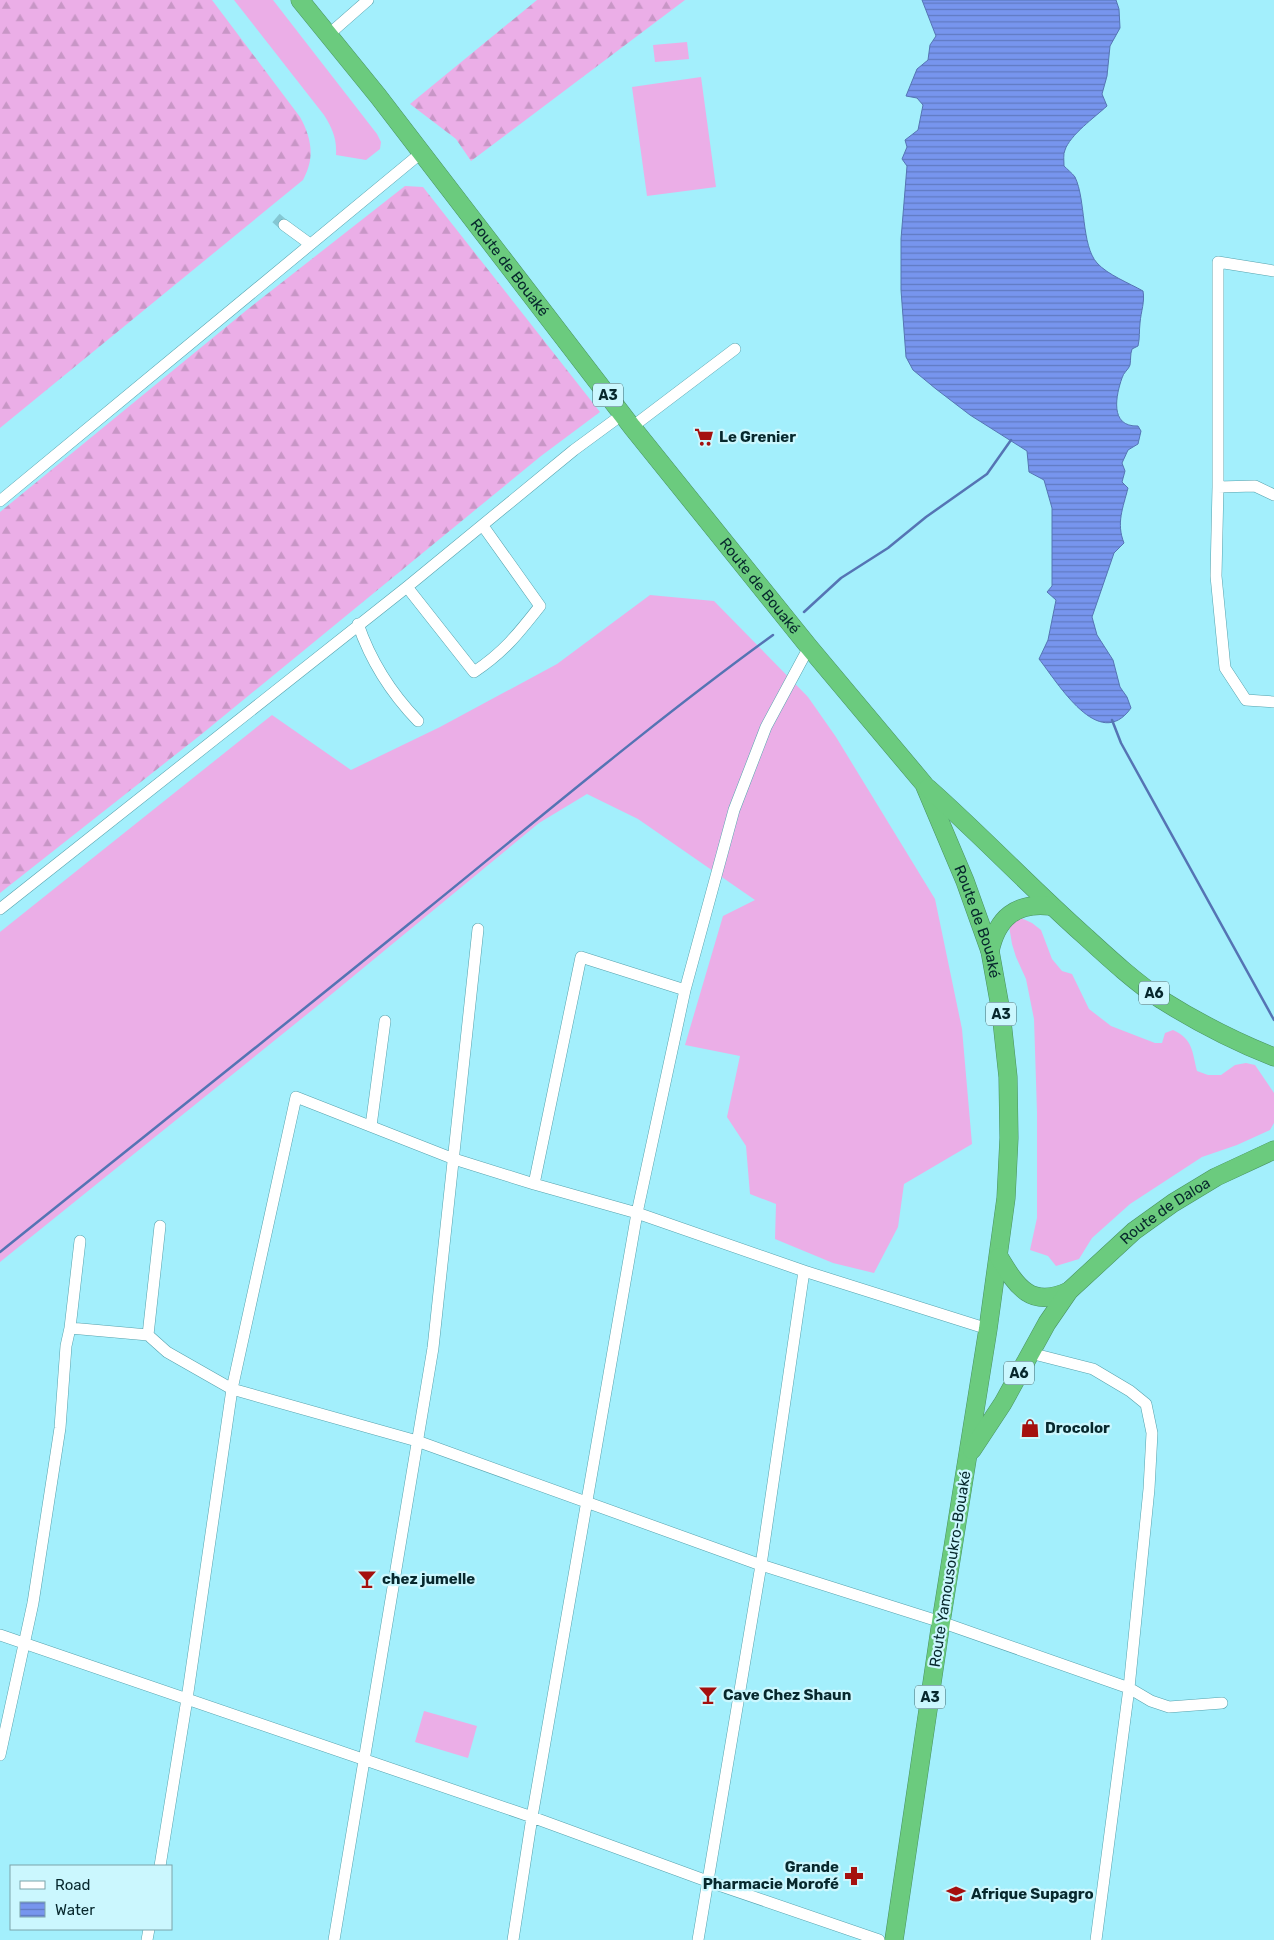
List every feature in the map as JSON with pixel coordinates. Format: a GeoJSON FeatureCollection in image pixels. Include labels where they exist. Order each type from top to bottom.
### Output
{"type":"FeatureCollection","features":[{"type":"Feature","properties":{"kind":"highway","name":"Route de Bouaké"},"geometry":{"type":"LineString","coordinates":[[300,0],[327,36],[378,96],[627,421],[809,646],[924,784],[965,881],[990,951],[1001,1012],[1008,1077],[1009,1138],[1006,1198],[998,1258]]}},
{"type":"Feature","properties":{"kind":"highway","name":"A6"},"geometry":{"type":"LineString","coordinates":[[924,784],[962,818],[1050,906],[1110,959],[1162,1000],[1213,1029],[1274,1057]]}},
{"type":"Feature","properties":{"kind":"highway"},"geometry":{"type":"LineString","coordinates":[[990,951],[993,936],[999,924],[1006,918],[1025,907],[1037,904],[1050,906]]}},
{"type":"Feature","properties":{"kind":"highway","name":"Route de Daloa"},"geometry":{"type":"LineString","coordinates":[[1069,1291],[1134,1231],[1173,1202],[1216,1177],[1274,1150]]}},
{"type":"Feature","properties":{"kind":"highway"},"geometry":{"type":"LineString","coordinates":[[998,1258],[1014,1283],[1028,1294],[1050,1297],[1069,1291]]}},
{"type":"Feature","properties":{"kind":"highway","name":"Route Yamousoukro-Bouaké"},"geometry":{"type":"LineString","coordinates":[[894,1940],[998,1258]]}},
{"type":"Feature","properties":{"kind":"highway","name":"A6"},"geometry":{"type":"LineString","coordinates":[[969,1455],[1069,1291]]}},
{"type":"Feature","properties":{"kind":"street"},"geometry":{"type":"LineString","coordinates":[[327,36],[368,0]]}},
{"type":"Feature","properties":{"kind":"street"},"geometry":{"type":"LineString","coordinates":[[0,501],[421,153]]}},
{"type":"Feature","properties":{"kind":"street"},"geometry":{"type":"LineString","coordinates":[[284,226],[310,244]]}},
{"type":"Feature","properties":{"kind":"street"},"geometry":{"type":"LineString","coordinates":[[1274,271],[1218,262],[1216,576],[1226,668],[1246,700],[1274,702]]}},
{"type":"Feature","properties":{"kind":"street"},"geometry":{"type":"LineString","coordinates":[[0,909],[407,587],[574,450],[627,421],[735,349]]}},
{"type":"Feature","properties":{"kind":"street"},"geometry":{"type":"LineString","coordinates":[[1218,487],[1254,486],[1274,495]]}},
{"type":"Feature","properties":{"kind":"street"},"geometry":{"type":"LineString","coordinates":[[407,587],[474,672],[495,658],[514,640],[540,606],[483,526]]}},
{"type":"Feature","properties":{"kind":"street"},"geometry":{"type":"LineString","coordinates":[[358,624],[381,676],[405,709],[418,722]]}},
{"type":"Feature","properties":{"kind":"street"},"geometry":{"type":"LineString","coordinates":[[513,1940],[532,1817],[588,1504],[637,1213],[685,990],[734,810],[766,727],[809,646]]}},
{"type":"Feature","properties":{"kind":"street"},"geometry":{"type":"LineString","coordinates":[[334,1940],[434,1348],[478,929]]}},
{"type":"Feature","properties":{"kind":"street"},"geometry":{"type":"LineString","coordinates":[[534,1184],[580,957],[685,990]]}},
{"type":"Feature","properties":{"kind":"street"},"geometry":{"type":"LineString","coordinates":[[371,1126],[384,1020]]}},
{"type":"Feature","properties":{"kind":"street"},"geometry":{"type":"LineString","coordinates":[[160,1865],[188,1699],[232,1389],[296,1098],[454,1159],[637,1213],[804,1271],[988,1329]]}},
{"type":"Feature","properties":{"kind":"street"},"geometry":{"type":"LineString","coordinates":[[148,1335],[160,1226]]}},
{"type":"Feature","properties":{"kind":"street"},"geometry":{"type":"LineString","coordinates":[[0,1755],[26,1644],[60,1428],[66,1346],[70,1328],[80,1241]]}},
{"type":"Feature","properties":{"kind":"street"},"geometry":{"type":"LineString","coordinates":[[698,1940],[761,1565],[804,1271]]}},
{"type":"Feature","properties":{"kind":"street"},"geometry":{"type":"LineString","coordinates":[[70,1328],[148,1335],[167,1352],[232,1389],[417,1441],[761,1565],[941,1622],[1128,1688],[1151,1701],[1168,1707],[1222,1703]]}},
{"type":"Feature","properties":{"kind":"street"},"geometry":{"type":"LineString","coordinates":[[1030,1354],[1093,1370],[1130,1391],[1146,1404],[1152,1433],[1149,1489],[1128,1688],[1096,1940]]}},
{"type":"Feature","properties":{"kind":"street"},"geometry":{"type":"LineString","coordinates":[[0,1635],[532,1817],[707,1881],[879,1940]]}},
{"type":"Feature","properties":{"kind":"green space"},"geometry":{"type":"Polygon","coordinates":[[[0,0],[212,0],[300,117],[307,133],[310,156],[307,172],[303,180],[0,428],[0,0]]]}},
{"type":"Feature","properties":{"kind":"green space"},"geometry":{"type":"Polygon","coordinates":[[[234,0],[273,0],[377,134],[381,142],[380,149],[366,160],[336,155],[336,143],[324,115],[234,0]]]}},
{"type":"Feature","properties":{"kind":"green space"},"geometry":{"type":"Polygon","coordinates":[[[537,0],[685,0],[471,161],[456,139],[410,104],[537,0]]]}},
{"type":"Feature","properties":{"kind":"green space"},"geometry":{"type":"Polygon","coordinates":[[[687,42],[689,59],[655,62],[653,45],[687,42]]]}},
{"type":"Feature","properties":{"kind":"green space"},"geometry":{"type":"Polygon","coordinates":[[[701,77],[716,187],[647,196],[632,87],[701,77]]]}},
{"type":"Feature","properties":{"kind":"green space"},"geometry":{"type":"Polygon","coordinates":[[[405,186],[423,187],[600,412],[541,456],[203,733],[0,893],[0,512],[248,309],[405,186]]]}},
{"type":"Feature","properties":{"kind":"green space"},"geometry":{"type":"Polygon","coordinates":[[[650,595],[714,601],[808,697],[836,737],[935,899],[962,1029],[972,1144],[904,1184],[898,1227],[874,1273],[833,1263],[775,1239],[776,1204],[750,1194],[746,1146],[727,1117],[740,1056],[685,1045],[723,916],[755,900],[638,819],[587,794],[539,823],[316,1007],[0,1262],[0,932],[272,715],[351,770],[440,727],[557,664],[650,595]]]}},
{"type":"Feature","properties":{"kind":"green space"},"geometry":{"type":"Polygon","coordinates":[[[1019,917],[1041,930],[1052,959],[1062,971],[1072,974],[1089,1009],[1111,1026],[1155,1043],[1162,1043],[1165,1033],[1173,1030],[1184,1037],[1191,1046],[1197,1071],[1208,1075],[1221,1075],[1235,1065],[1246,1063],[1255,1065],[1274,1093],[1274,1123],[1270,1130],[1237,1145],[1202,1157],[1130,1204],[1092,1238],[1079,1259],[1056,1266],[1048,1256],[1030,1250],[1037,1218],[1037,1112],[1034,1019],[1026,979],[1016,957],[1009,926],[1019,917]]]}},
{"type":"Feature","properties":{"kind":"green space"},"geometry":{"type":"Polygon","coordinates":[[[424,1711],[477,1726],[468,1758],[415,1742],[424,1711]]]}},
{"type":"Feature","properties":{"kind":"water"},"geometry":{"type":"Polygon","coordinates":[[[922,0],[1116,0],[1119,9],[1120,28],[1110,46],[1107,76],[1102,94],[1107,106],[1072,138],[1064,153],[1064,166],[1075,177],[1081,198],[1088,245],[1097,263],[1113,275],[1143,291],[1138,346],[1132,349],[1130,365],[1123,376],[1117,401],[1117,409],[1122,421],[1129,425],[1138,426],[1141,431],[1138,444],[1128,450],[1122,463],[1125,471],[1122,482],[1128,488],[1120,522],[1124,543],[1114,553],[1092,617],[1097,635],[1113,660],[1120,687],[1127,697],[1131,708],[1119,720],[1106,723],[1093,719],[1068,697],[1039,659],[1048,640],[1056,600],[1047,592],[1052,586],[1052,508],[1044,480],[1029,472],[1027,451],[970,415],[936,389],[913,370],[906,357],[901,290],[901,239],[907,166],[902,159],[907,147],[905,140],[918,130],[923,105],[917,98],[906,96],[917,69],[928,60],[930,45],[936,36],[922,0]]]}},
{"type":"Feature","properties":{"kind":"waterway"},"geometry":{"type":"LineString","coordinates":[[804,612],[841,578],[888,548],[926,517],[987,474],[1011,440]]}},
{"type":"Feature","properties":{"kind":"waterway"},"geometry":{"type":"LineString","coordinates":[[0,1252],[641,736],[773,635]]}},
{"type":"Feature","properties":{"kind":"waterway"},"geometry":{"type":"LineString","coordinates":[[1112,720],[1121,743],[1274,1020]]}},
{"type":"Feature","properties":{"kind":"tunnel"},"geometry":{"type":"LineString","coordinates":[[276,218],[284,225]]}},
{"type":"Feature","properties":{"kind":"place","name":"Le Grenier"},"geometry":{"type":"Point","coordinates":[704,437]}},
{"type":"Feature","properties":{"kind":"place","name":"Drocolor"},"geometry":{"type":"Point","coordinates":[1030,1428]}},
{"type":"Feature","properties":{"kind":"place","name":"chez jumelle"},"geometry":{"type":"Point","coordinates":[367,1579]}},
{"type":"Feature","properties":{"kind":"place","name":"Cave Chez Shaun"},"geometry":{"type":"Point","coordinates":[708,1695]}},
{"type":"Feature","properties":{"kind":"place","name":"Grande Pharmacie Morofé"},"geometry":{"type":"Point","coordinates":[854,1876]}},
{"type":"Feature","properties":{"kind":"place","name":"Afrique Supagro"},"geometry":{"type":"Point","coordinates":[956,1894]}}]}
